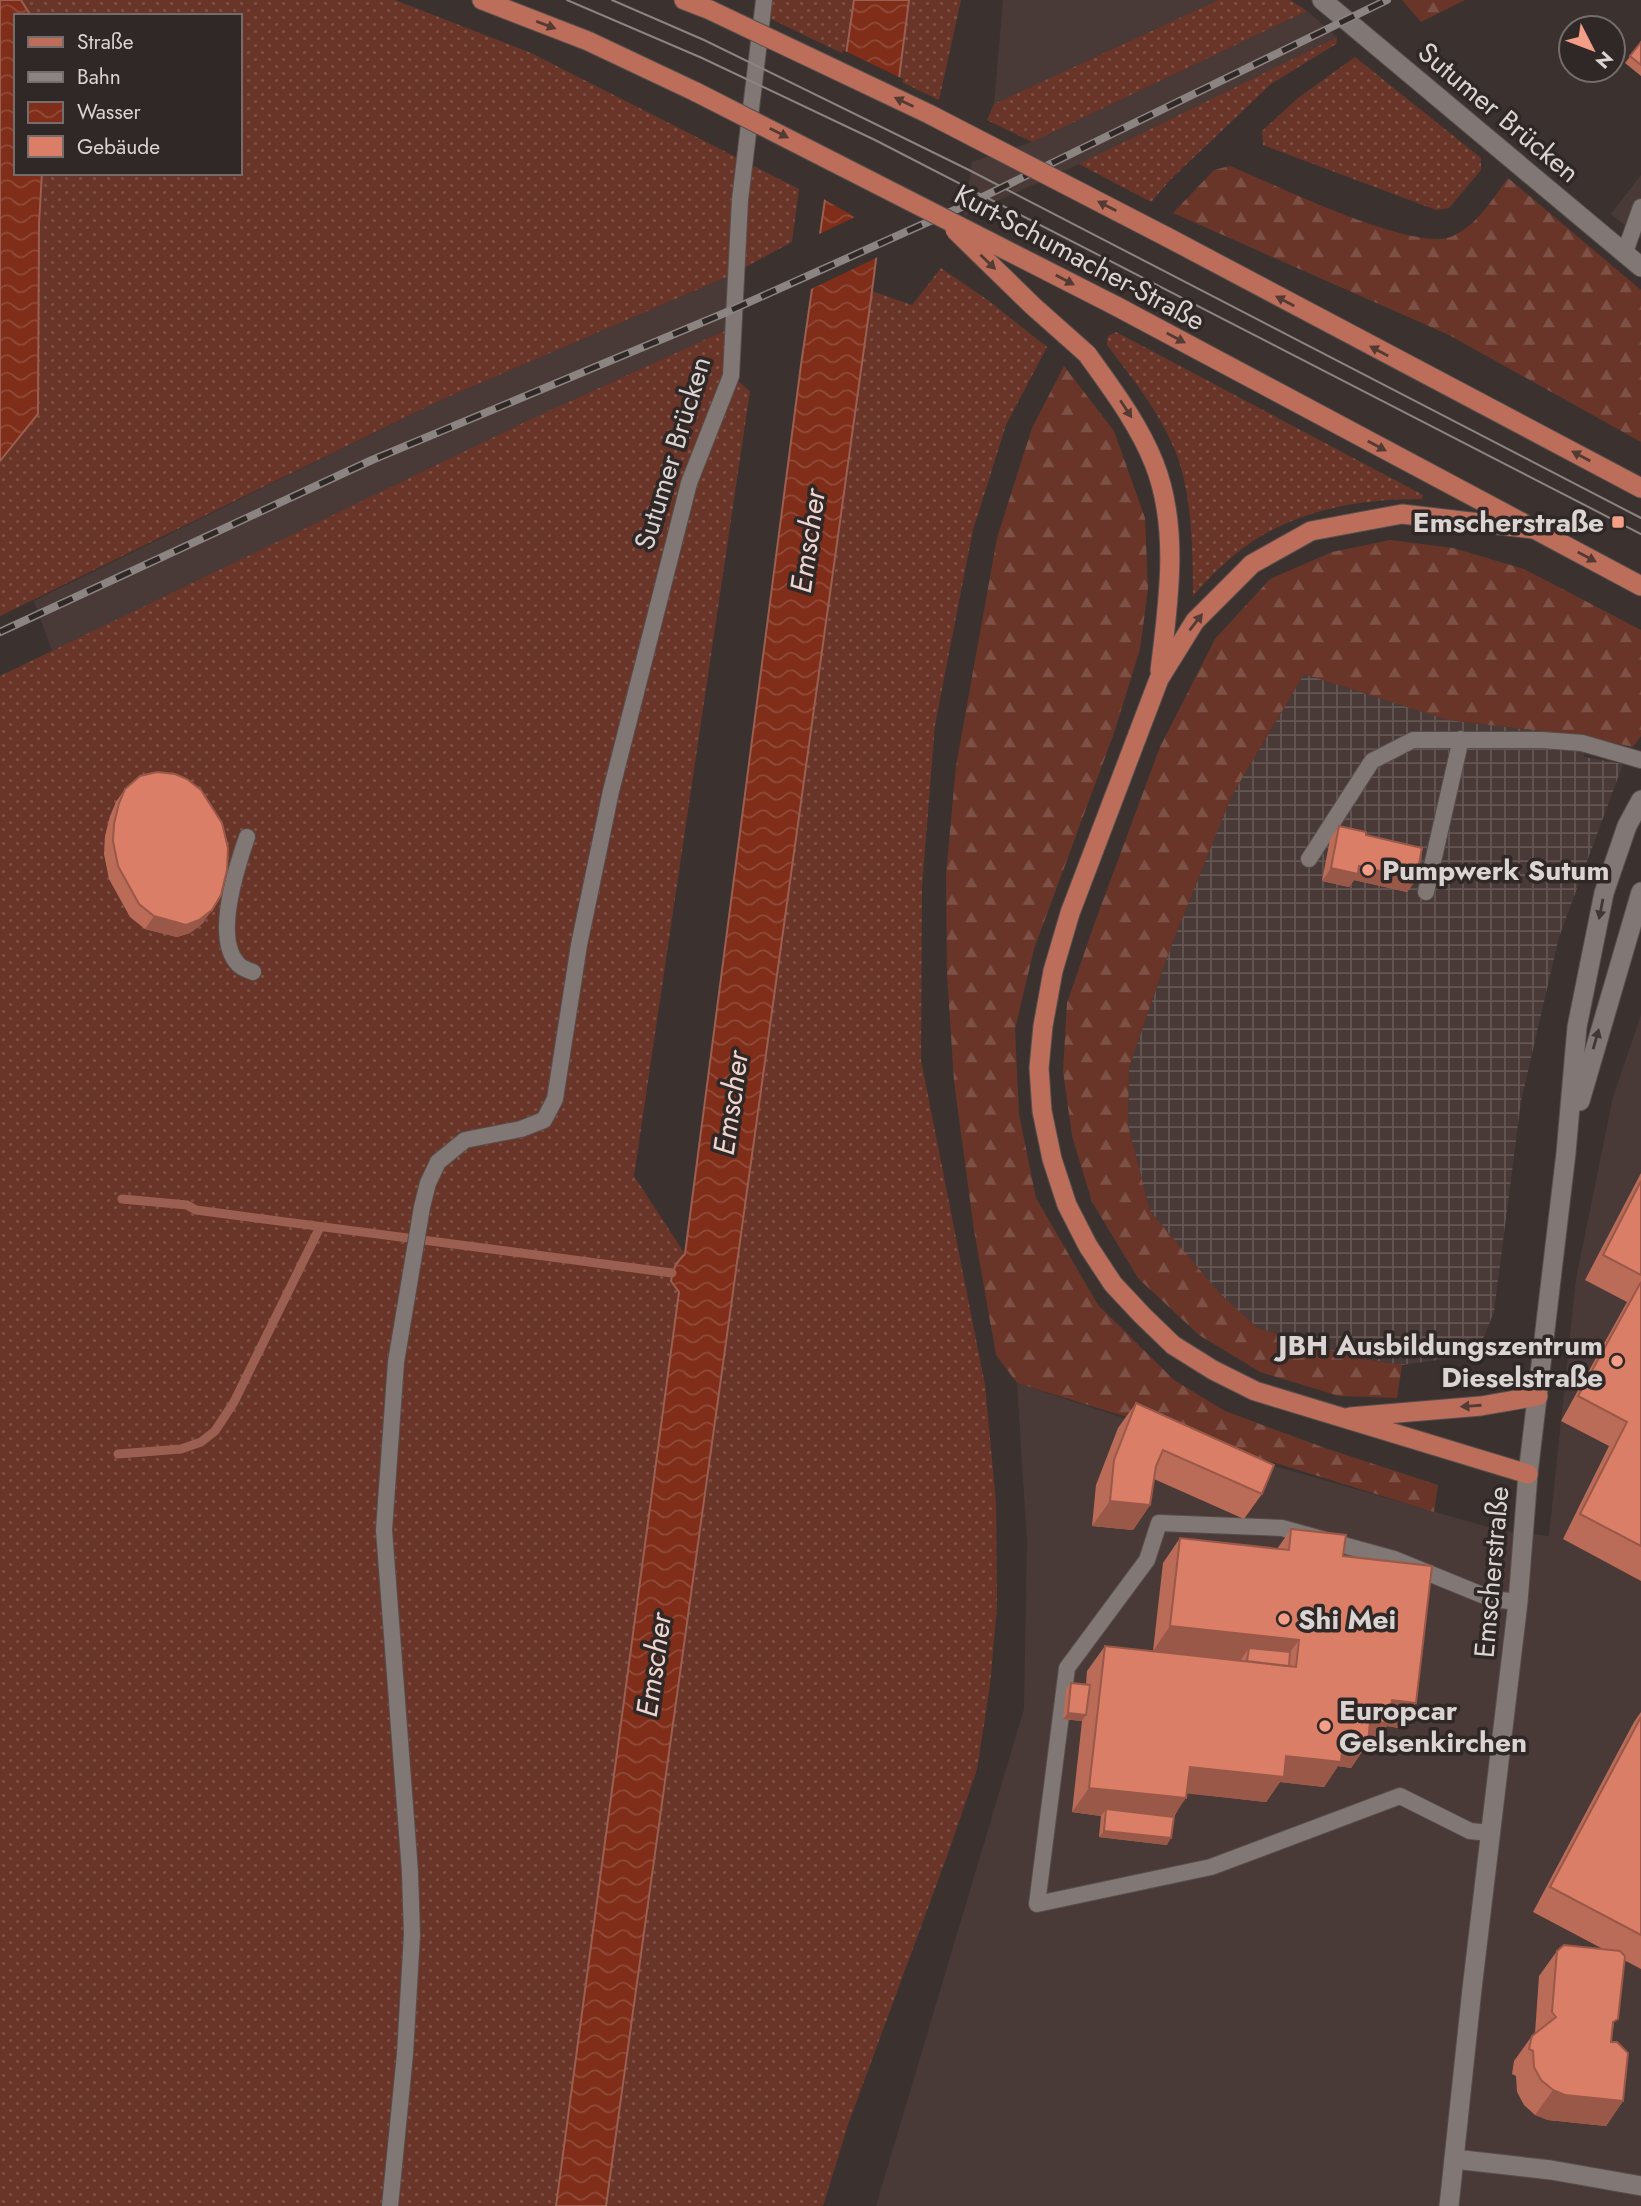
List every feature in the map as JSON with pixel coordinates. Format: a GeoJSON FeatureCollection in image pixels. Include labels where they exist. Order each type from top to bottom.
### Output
{"type":"FeatureCollection","features":[{"type":"Feature","properties":{"kind":"main road","name":"Kurt-Schumacher-Straße"},"geometry":{"type":"LineString","coordinates":[[482,0],[588,41],[939,214],[1641,586]]}},
{"type":"Feature","properties":{"kind":"main road","name":"Kurt-Schumacher-Straße"},"geometry":{"type":"LineString","coordinates":[[684,0],[929,114],[1641,488]]}},
{"type":"Feature","properties":{"kind":"main road"},"geometry":{"type":"LineString","coordinates":[[939,214],[1033,306],[1087,354],[1130,413],[1155,464],[1166,506],[1169,545],[1167,612],[1159,679]]}},
{"type":"Feature","properties":{"kind":"main road"},"geometry":{"type":"LineString","coordinates":[[1528,1474],[1255,1391],[1213,1370],[1173,1345],[1113,1284],[1088,1246],[1067,1205],[1052,1159],[1042,1111],[1040,1069],[1043,1026],[1053,971],[1070,913],[1159,679],[1195,621],[1252,564],[1311,531],[1402,514],[1533,529]]}},
{"type":"Feature","properties":{"kind":"main road"},"geometry":{"type":"LineString","coordinates":[[1342,1418],[1481,1406],[1538,1396]]}},
{"type":"Feature","properties":{"kind":"street","name":"Sutumer Brücken"},"geometry":{"type":"LineString","coordinates":[[1322,0],[1641,267]]}},
{"type":"Feature","properties":{"kind":"street","name":"Emscherstraße"},"geometry":{"type":"LineString","coordinates":[[1449,2206],[1518,1602],[1528,1474],[1566,1153],[1577,1027],[1604,893],[1627,826],[1641,800]]}},
{"type":"Feature","properties":{"kind":"street","name":"Emscherstraße"},"geometry":{"type":"LineString","coordinates":[[1566,1153],[1600,1027],[1641,892]]}},
{"type":"Feature","properties":{"kind":"street"},"geometry":{"type":"LineString","coordinates":[[1454,2159],[1550,2170],[1641,2186]]}},
{"type":"Feature","properties":{"kind":"lane","name":"Sutumer Brücken"},"geometry":{"type":"LineString","coordinates":[[390,2206],[405,2054],[412,1935],[409,1859],[384,1530],[396,1362],[409,1283],[422,1207],[428,1183],[438,1162],[465,1140],[521,1129],[544,1120],[555,1099],[579,945],[611,791],[689,483],[731,376],[740,200],[764,0]]}},
{"type":"Feature","properties":{"kind":"lane"},"geometry":{"type":"LineString","coordinates":[[1625,252],[1641,207]]}},
{"type":"Feature","properties":{"kind":"lane"},"geometry":{"type":"LineString","coordinates":[[1426,892],[1461,739]]}},
{"type":"Feature","properties":{"kind":"lane"},"geometry":{"type":"LineString","coordinates":[[1309,859],[1372,761],[1413,740],[1542,740],[1582,743],[1641,760]]}},
{"type":"Feature","properties":{"kind":"lane"},"geometry":{"type":"LineString","coordinates":[[247,837],[235,874],[227,929],[232,954],[238,965],[253,972]]}},
{"type":"Feature","properties":{"kind":"lane"},"geometry":{"type":"LineString","coordinates":[[1490,1833],[1470,1831],[1400,1796],[1211,1867],[1037,1903],[1067,1668],[1147,1560],[1159,1522],[1282,1528],[1394,1559],[1492,1599],[1518,1602]]}},
{"type":"Feature","properties":{"kind":"shaded area"},"geometry":{"type":"Polygon","coordinates":[[[1003,0],[1218,0],[994,104],[1003,0]]]}},
{"type":"Feature","properties":{"kind":"shaded area"},"geometry":{"type":"Polygon","coordinates":[[[1307,11],[1337,37],[1079,164],[964,216],[972,162],[1032,142],[1307,11]]]}},
{"type":"Feature","properties":{"kind":"shaded area"},"geometry":{"type":"Polygon","coordinates":[[[1641,175],[1641,238],[1611,214],[1641,175]]]}},
{"type":"Feature","properties":{"kind":"shaded area"},"geometry":{"type":"Polygon","coordinates":[[[729,276],[726,330],[531,419],[52,651],[34,601],[441,400],[729,276]]]}},
{"type":"Feature","properties":{"kind":"shaded area"},"geometry":{"type":"Polygon","coordinates":[[[1304,674],[1448,720],[1584,736],[1584,757],[1623,764],[1559,937],[1521,1101],[1494,1312],[1481,1344],[1452,1358],[1402,1365],[1351,1357],[1258,1328],[1221,1295],[1150,1211],[1128,1125],[1129,1067],[1170,949],[1231,797],[1304,674]]]}},
{"type":"Feature","properties":{"kind":"shaded area"},"geometry":{"type":"Polygon","coordinates":[[[1641,1015],[1641,2206],[876,2206],[1024,1709],[1027,1541],[1017,1383],[1239,1456],[1502,1531],[1549,1536],[1576,1279],[1613,1097],[1641,1015]]]}},
{"type":"Feature","properties":{"kind":"green space"},"geometry":{"type":"Polygon","coordinates":[[[21,0],[395,0],[531,53],[799,189],[792,242],[729,276],[441,400],[0,616],[0,461],[38,414],[39,223],[42,175],[242,175],[242,14],[30,14],[21,0]]]}},
{"type":"Feature","properties":{"kind":"green space"},"geometry":{"type":"Polygon","coordinates":[[[769,0],[961,0],[939,100],[767,17],[769,0]]]}},
{"type":"Feature","properties":{"kind":"green space"},"geometry":{"type":"Polygon","coordinates":[[[1218,0],[1290,0],[1307,11],[1032,142],[987,120],[994,104],[1218,0]]]}},
{"type":"Feature","properties":{"kind":"green space"},"geometry":{"type":"Polygon","coordinates":[[[1402,0],[1465,0],[1421,22],[1402,0]]]}},
{"type":"Feature","properties":{"kind":"green space"},"geometry":{"type":"Polygon","coordinates":[[[1337,37],[1336,44],[1271,84],[1172,178],[1151,202],[1079,164],[1337,37]]]}},
{"type":"Feature","properties":{"kind":"green space"},"geometry":{"type":"Polygon","coordinates":[[[1355,57],[1481,158],[1481,170],[1449,208],[1436,210],[1263,145],[1262,131],[1298,98],[1355,57]]]}},
{"type":"Feature","properties":{"kind":"green space"},"geometry":{"type":"Polygon","coordinates":[[[1230,166],[1343,214],[1408,235],[1434,239],[1453,236],[1470,225],[1508,178],[1641,290],[1641,442],[1449,335],[1173,213],[1214,170],[1230,166]]]}},
{"type":"Feature","properties":{"kind":"green space"},"geometry":{"type":"Polygon","coordinates":[[[941,268],[989,301],[1047,347],[1006,425],[973,530],[935,725],[922,887],[921,1060],[985,1385],[996,1503],[997,1607],[990,1685],[977,1769],[849,2122],[823,2206],[606,2206],[872,291],[912,305],[941,268]]]}},
{"type":"Feature","properties":{"kind":"green space"},"geometry":{"type":"Polygon","coordinates":[[[726,330],[724,370],[750,391],[634,1176],[685,1254],[675,1266],[671,1282],[679,1292],[556,2206],[0,2206],[0,676],[531,419],[726,330]]]}},
{"type":"Feature","properties":{"kind":"green space"},"geometry":{"type":"Polygon","coordinates":[[[1116,332],[1423,495],[1422,499],[1341,506],[1291,521],[1244,547],[1193,596],[1190,520],[1180,464],[1168,434],[1152,407],[1107,345],[1108,336],[1116,332]]]}},
{"type":"Feature","properties":{"kind":"green space"},"geometry":{"type":"Polygon","coordinates":[[[1064,366],[1114,431],[1145,518],[1148,588],[1140,649],[1114,733],[1034,949],[1015,1029],[1019,1114],[1036,1198],[1098,1305],[1174,1380],[1225,1411],[1325,1448],[1438,1485],[1434,1512],[1017,1383],[996,1355],[974,1230],[954,1081],[947,974],[946,875],[956,766],[997,538],[1032,428],[1064,366]]]}},
{"type":"Feature","properties":{"kind":"green space"},"geometry":{"type":"Polygon","coordinates":[[[1390,540],[1453,548],[1524,569],[1641,630],[1641,736],[1633,747],[1583,736],[1448,720],[1304,674],[1231,797],[1170,949],[1129,1067],[1128,1125],[1150,1211],[1221,1295],[1258,1328],[1351,1357],[1402,1365],[1397,1398],[1339,1396],[1260,1372],[1199,1335],[1138,1278],[1092,1202],[1072,1136],[1063,1071],[1067,1003],[1095,922],[1160,747],[1215,639],[1270,579],[1332,552],[1390,540]]]}},
{"type":"Feature","properties":{"kind":"water"},"geometry":{"type":"Polygon","coordinates":[[[0,0],[21,0],[30,14],[14,14],[14,175],[42,175],[39,223],[38,414],[0,461],[0,0]]]}},
{"type":"Feature","properties":{"kind":"water","name":"Emscher"},"geometry":{"type":"Polygon","coordinates":[[[854,0],[909,0],[872,291],[606,2206],[556,2206],[679,1292],[671,1281],[675,1266],[685,1254],[801,365],[854,0]]]}},
{"type":"Feature","properties":{"kind":"pier"},"geometry":{"type":"Polygon","coordinates":[[[843,50],[903,79],[880,256],[809,290],[817,235],[855,217],[822,198],[843,50]]]}},
{"type":"Feature","properties":{"kind":"building"},"geometry":{"type":"Polygon","coordinates":[[[1641,42],[1641,65],[1630,56],[1641,42]]]}},
{"type":"Feature","properties":{"kind":"building"},"geometry":{"type":"Polygon","coordinates":[[[157,772],[175,774],[201,790],[222,823],[228,848],[227,870],[221,895],[212,910],[199,920],[186,925],[154,916],[139,904],[118,866],[113,841],[114,824],[125,789],[140,776],[157,772]]]}},
{"type":"Feature","properties":{"kind":"building"},"geometry":{"type":"Polygon","coordinates":[[[1339,826],[1422,848],[1416,880],[1359,866],[1358,874],[1331,868],[1339,826]]]}},
{"type":"Feature","properties":{"kind":"building"},"geometry":{"type":"Polygon","coordinates":[[[1641,1181],[1641,1275],[1603,1255],[1641,1181]]]}},
{"type":"Feature","properties":{"kind":"building"},"geometry":{"type":"Polygon","coordinates":[[[1641,1282],[1641,1546],[1580,1514],[1627,1422],[1578,1396],[1641,1282]]]}},
{"type":"Feature","properties":{"kind":"building"},"geometry":{"type":"Polygon","coordinates":[[[1136,1403],[1274,1465],[1262,1494],[1163,1450],[1156,1466],[1150,1505],[1110,1501],[1114,1460],[1136,1403]]]}},
{"type":"Feature","properties":{"kind":"building"},"geometry":{"type":"Polygon","coordinates":[[[1291,1529],[1346,1535],[1343,1556],[1432,1566],[1416,1703],[1392,1700],[1389,1723],[1370,1721],[1368,1743],[1343,1740],[1341,1762],[1286,1756],[1284,1777],[1190,1767],[1186,1798],[1089,1788],[1105,1646],[1296,1667],[1299,1640],[1170,1626],[1180,1538],[1289,1550],[1291,1529]]]}},
{"type":"Feature","properties":{"kind":"building"},"geometry":{"type":"Polygon","coordinates":[[[1249,1648],[1290,1652],[1289,1666],[1247,1661],[1249,1648]]]}},
{"type":"Feature","properties":{"kind":"building"},"geometry":{"type":"Polygon","coordinates":[[[1071,1683],[1090,1685],[1086,1715],[1068,1713],[1071,1683]]]}},
{"type":"Feature","properties":{"kind":"building"},"geometry":{"type":"Polygon","coordinates":[[[1641,1717],[1641,1935],[1550,1887],[1641,1717]]]}},
{"type":"Feature","properties":{"kind":"building"},"geometry":{"type":"Polygon","coordinates":[[[1106,1809],[1174,1817],[1171,1838],[1104,1831],[1106,1809]]]}},
{"type":"Feature","properties":{"kind":"building"},"geometry":{"type":"Polygon","coordinates":[[[1564,1945],[1620,1951],[1625,1956],[1618,2019],[1613,2022],[1611,2042],[1617,2042],[1628,2053],[1623,2101],[1565,2095],[1553,2090],[1541,2080],[1534,2067],[1533,2051],[1529,2049],[1532,2036],[1556,2017],[1552,2012],[1557,1951],[1564,1945]]]}},
{"type":"Feature","properties":{"kind":"waterway"},"geometry":{"type":"LineString","coordinates":[[122,1199],[187,1205],[196,1210],[672,1273]]}},
{"type":"Feature","properties":{"kind":"waterway"},"geometry":{"type":"LineString","coordinates":[[118,1454],[181,1449],[201,1442],[215,1431],[234,1402],[320,1227]]}},
{"type":"Feature","properties":{"kind":"tram line"},"geometry":{"type":"LineString","coordinates":[[567,0],[702,58],[875,140],[1641,534]]}},
{"type":"Feature","properties":{"kind":"tram line"},"geometry":{"type":"LineString","coordinates":[[612,0],[704,40],[969,170],[1641,518]]}},
{"type":"Feature","properties":{"kind":"railway"},"geometry":{"type":"LineString","coordinates":[[0,632],[372,460],[727,312],[966,205],[1387,0]]}},
{"type":"Feature","properties":{"kind":"place","name":"Emscherstraße"},"geometry":{"type":"Point","coordinates":[1618,522]}},
{"type":"Feature","properties":{"kind":"place","name":"Pumpwerk Sutum"},"geometry":{"type":"Point","coordinates":[1368,870]}},
{"type":"Feature","properties":{"kind":"place","name":"JBH Ausbildungszentrum Dieselstraße"},"geometry":{"type":"Point","coordinates":[1617,1361]}},
{"type":"Feature","properties":{"kind":"place","name":"Shi Mei"},"geometry":{"type":"Point","coordinates":[1284,1619]}},
{"type":"Feature","properties":{"kind":"place","name":"Europcar Gelsenkirchen"},"geometry":{"type":"Point","coordinates":[1325,1726]}}]}
